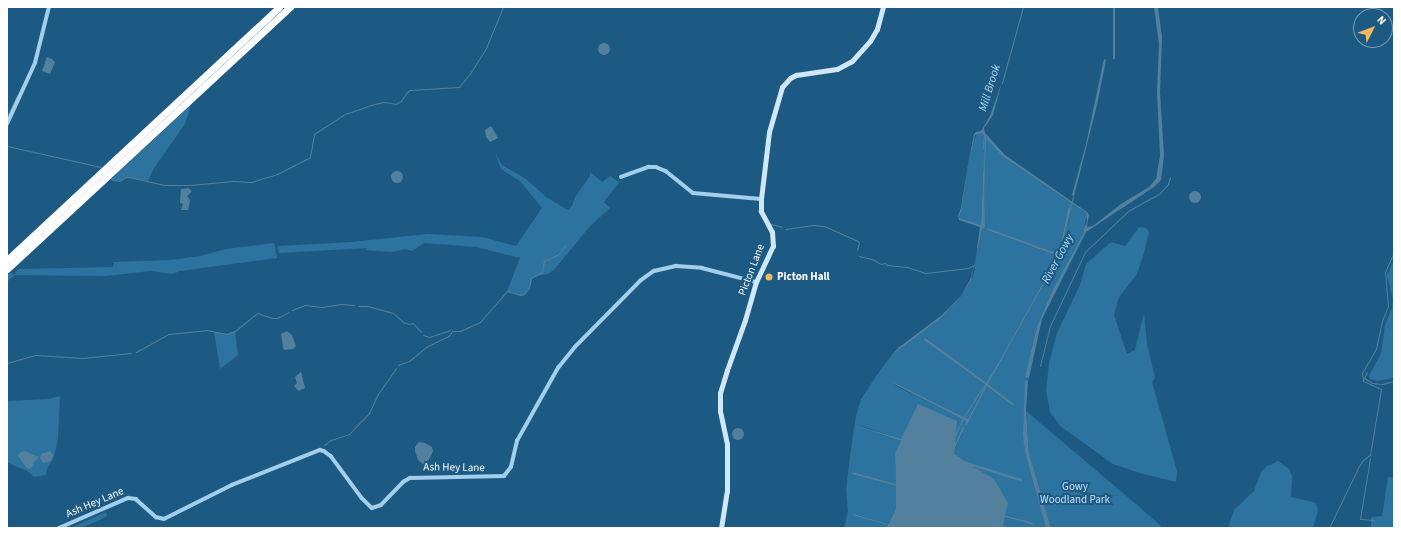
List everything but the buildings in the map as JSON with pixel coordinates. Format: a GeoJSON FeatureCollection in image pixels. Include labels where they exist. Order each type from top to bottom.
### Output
{"type":"FeatureCollection","features":[{"type":"Feature","properties":{"kind":"highway"},"geometry":{"type":"LineString","coordinates":[[7,260],[279,7]]}},
{"type":"Feature","properties":{"kind":"highway"},"geometry":{"type":"LineString","coordinates":[[7,269],[290,7]]}},
{"type":"Feature","properties":{"kind":"street"},"geometry":{"type":"LineString","coordinates":[[7,124],[35,63],[49,7]]}},
{"type":"Feature","properties":{"kind":"street","name":"Picton Lane"},"geometry":{"type":"LineString","coordinates":[[720,528],[727,491],[727,444],[720,411],[720,393],[746,320],[756,282],[773,246],[774,241],[761,211],[760,199],[769,132],[782,87],[790,78],[796,75],[838,69],[852,61],[870,41],[879,24],[883,7]]}},
{"type":"Feature","properties":{"kind":"street"},"geometry":{"type":"LineString","coordinates":[[621,177],[648,167],[656,167],[666,171],[693,193],[760,199]]}},
{"type":"Feature","properties":{"kind":"street","name":"Ash Hey Lane"},"geometry":{"type":"LineString","coordinates":[[59,528],[128,498],[136,499],[156,517],[164,519],[232,484],[320,450],[331,456],[362,498],[372,508],[381,505],[403,482],[410,478],[504,476],[511,467],[517,441],[558,368],[575,347],[640,281],[654,270],[676,266],[702,268],[756,282]]}},
{"type":"Feature","properties":{"kind":"green space"},"geometry":{"type":"Polygon","coordinates":[[[191,105],[185,124],[154,168],[148,181],[126,177],[119,181],[111,179],[191,105]]]}},
{"type":"Feature","properties":{"kind":"green space"},"geometry":{"type":"Polygon","coordinates":[[[977,133],[982,133],[984,136],[984,149],[985,137],[1002,156],[1087,214],[1083,234],[1053,289],[1037,326],[1025,377],[1029,378],[1028,381],[1025,380],[1024,445],[1046,528],[952,528],[992,513],[1034,525],[1035,523],[853,472],[852,474],[907,489],[904,528],[853,514],[852,515],[900,528],[844,528],[848,511],[846,490],[851,449],[856,416],[861,399],[881,369],[895,353],[941,318],[959,299],[971,281],[974,273],[977,248],[982,228],[985,227],[984,152],[981,225],[959,219],[970,152],[977,133]],[[1068,209],[1059,254],[988,229],[987,230],[1058,256],[987,383],[938,347],[925,338],[924,339],[986,385],[968,419],[895,383],[894,385],[967,421],[966,425],[987,386],[1013,406],[1014,405],[988,384],[1060,255],[1071,210],[1068,209]],[[856,424],[880,434],[1022,482],[951,456],[965,428],[964,427],[949,456],[856,424]]]}},
{"type":"Feature","properties":{"kind":"green space"},"geometry":{"type":"Polygon","coordinates":[[[495,153],[502,165],[526,179],[546,197],[568,210],[590,176],[590,172],[602,182],[610,176],[619,182],[604,202],[610,208],[590,226],[554,270],[548,274],[532,278],[529,290],[523,296],[507,291],[520,258],[477,247],[424,243],[412,251],[405,249],[393,252],[365,250],[368,248],[279,253],[278,246],[352,242],[427,234],[482,237],[516,246],[542,208],[520,181],[501,169],[495,153]]]}},
{"type":"Feature","properties":{"kind":"green space"},"geometry":{"type":"Polygon","coordinates":[[[1139,227],[1146,228],[1149,232],[1144,253],[1137,274],[1119,297],[1114,315],[1127,354],[1135,350],[1144,313],[1147,344],[1155,378],[1152,382],[1177,471],[1176,482],[1140,473],[1113,464],[1060,426],[1050,412],[1046,391],[1049,363],[1057,333],[1080,285],[1086,264],[1111,242],[1125,246],[1139,227]]]}},
{"type":"Feature","properties":{"kind":"green space"},"geometry":{"type":"Polygon","coordinates":[[[274,243],[277,258],[180,271],[173,274],[150,271],[106,276],[14,275],[18,269],[113,267],[114,262],[171,260],[200,256],[226,249],[274,243]]]}},
{"type":"Feature","properties":{"kind":"green space"},"geometry":{"type":"Polygon","coordinates":[[[1394,260],[1394,378],[1377,381],[1370,379],[1369,375],[1381,354],[1385,325],[1392,308],[1393,300],[1387,275],[1394,260]]]}},
{"type":"Feature","properties":{"kind":"green space"},"geometry":{"type":"Polygon","coordinates":[[[10,272],[14,275],[7,282],[7,275],[10,272]]]}},
{"type":"Feature","properties":{"kind":"green space"},"geometry":{"type":"Polygon","coordinates":[[[235,331],[238,355],[220,369],[214,332],[226,334],[235,331]]]}},
{"type":"Feature","properties":{"kind":"green space"},"geometry":{"type":"Polygon","coordinates":[[[60,396],[58,439],[54,457],[47,469],[46,475],[34,477],[26,470],[7,462],[7,401],[48,399],[60,396]]]}},
{"type":"Feature","properties":{"kind":"green space","name":"Gowy Woodland Park"},"geometry":{"type":"Polygon","coordinates":[[[1026,411],[1163,528],[1051,528],[1029,453],[1026,411]]]}},
{"type":"Feature","properties":{"kind":"green space"},"geometry":{"type":"Polygon","coordinates":[[[1278,461],[1289,469],[1292,476],[1291,497],[1316,503],[1318,510],[1313,528],[1231,528],[1229,525],[1234,510],[1254,491],[1261,472],[1267,466],[1278,461]]]}},
{"type":"Feature","properties":{"kind":"green space"},"geometry":{"type":"Polygon","coordinates":[[[1388,477],[1394,478],[1394,528],[1371,528],[1371,517],[1382,516],[1388,477]]]}},
{"type":"Feature","properties":{"kind":"green space"},"geometry":{"type":"Polygon","coordinates":[[[106,512],[107,516],[98,521],[80,528],[71,528],[106,512]]]}},
{"type":"Feature","properties":{"kind":"shaded area"},"geometry":{"type":"Polygon","coordinates":[[[1113,7],[1115,7],[1115,59],[1113,59],[1113,7]]]}},
{"type":"Feature","properties":{"kind":"shaded area"},"geometry":{"type":"Polygon","coordinates":[[[1154,7],[1158,7],[1162,37],[1160,92],[1164,156],[1161,180],[1154,187],[1086,232],[1042,319],[1029,378],[1025,377],[1037,326],[1053,289],[1083,234],[1085,225],[1088,227],[1093,226],[1121,204],[1149,187],[1156,179],[1160,156],[1157,92],[1159,44],[1154,7]]]}},
{"type":"Feature","properties":{"kind":"shaded area"},"geometry":{"type":"Polygon","coordinates":[[[604,43],[608,45],[610,49],[608,53],[604,55],[600,53],[598,49],[600,45],[604,43]]]}},
{"type":"Feature","properties":{"kind":"shaded area"},"geometry":{"type":"Polygon","coordinates":[[[47,57],[55,62],[50,74],[42,71],[47,57]]]}},
{"type":"Feature","properties":{"kind":"shaded area"},"geometry":{"type":"Polygon","coordinates":[[[1104,59],[1106,60],[1097,105],[1074,196],[1072,195],[1086,144],[1104,59]]]}},
{"type":"Feature","properties":{"kind":"shaded area"},"geometry":{"type":"Polygon","coordinates":[[[1002,82],[993,115],[984,128],[985,133],[1005,155],[1087,212],[1089,215],[1088,220],[1086,213],[1002,156],[985,137],[983,149],[984,136],[982,133],[975,135],[971,150],[974,134],[981,131],[990,116],[1002,82]]]}},
{"type":"Feature","properties":{"kind":"shaded area"},"geometry":{"type":"Polygon","coordinates":[[[491,126],[498,138],[490,142],[486,137],[485,130],[491,126]]]}},
{"type":"Feature","properties":{"kind":"shaded area"},"geometry":{"type":"Polygon","coordinates":[[[970,152],[962,208],[959,218],[981,225],[984,152],[985,227],[982,229],[977,248],[980,227],[959,220],[958,216],[961,208],[970,152]]]}},
{"type":"Feature","properties":{"kind":"shaded area"},"geometry":{"type":"Polygon","coordinates":[[[395,171],[399,171],[403,177],[399,183],[395,183],[391,179],[391,175],[395,171]]]}},
{"type":"Feature","properties":{"kind":"shaded area"},"geometry":{"type":"Polygon","coordinates":[[[188,188],[192,191],[187,196],[190,200],[188,210],[181,210],[183,204],[180,203],[181,189],[188,188]]]}},
{"type":"Feature","properties":{"kind":"shaded area"},"geometry":{"type":"Polygon","coordinates":[[[1193,191],[1197,191],[1201,197],[1197,203],[1193,203],[1189,199],[1189,195],[1193,191]]]}},
{"type":"Feature","properties":{"kind":"shaded area"},"geometry":{"type":"Polygon","coordinates":[[[1068,208],[1071,209],[1060,255],[988,384],[1014,404],[1013,406],[987,386],[966,426],[966,421],[894,384],[895,383],[968,419],[986,385],[924,340],[925,338],[987,383],[1058,256],[987,230],[987,228],[1059,254],[1068,208]]]}},
{"type":"Feature","properties":{"kind":"shaded area"},"geometry":{"type":"Polygon","coordinates":[[[977,251],[971,281],[961,296],[971,278],[977,251]]]}},
{"type":"Feature","properties":{"kind":"shaded area"},"geometry":{"type":"Polygon","coordinates":[[[961,296],[941,318],[895,353],[881,369],[898,348],[942,315],[961,296]]]}},
{"type":"Feature","properties":{"kind":"shaded area"},"geometry":{"type":"Polygon","coordinates":[[[287,331],[292,335],[296,346],[293,349],[284,350],[281,334],[287,331]]]}},
{"type":"Feature","properties":{"kind":"shaded area"},"geometry":{"type":"Polygon","coordinates":[[[301,372],[305,388],[299,391],[294,386],[297,383],[295,377],[301,372]]]}},
{"type":"Feature","properties":{"kind":"shaded area"},"geometry":{"type":"Polygon","coordinates":[[[1025,380],[1028,381],[1026,411],[1029,453],[1051,528],[1046,528],[1025,452],[1023,435],[1025,380]]]}},
{"type":"Feature","properties":{"kind":"shaded area"},"geometry":{"type":"Polygon","coordinates":[[[918,404],[957,421],[955,444],[963,427],[965,427],[955,448],[954,454],[965,461],[1022,480],[1022,482],[972,466],[994,479],[1008,503],[1005,515],[1035,523],[1034,525],[1005,517],[1004,528],[887,528],[888,525],[852,515],[853,514],[889,524],[896,509],[896,486],[852,474],[853,472],[896,484],[895,453],[901,441],[855,425],[901,439],[918,404]]]}},
{"type":"Feature","properties":{"kind":"shaded area"},"geometry":{"type":"Polygon","coordinates":[[[740,428],[743,429],[743,439],[736,440],[733,439],[732,432],[733,429],[740,428]]]}},
{"type":"Feature","properties":{"kind":"shaded area"},"geometry":{"type":"Polygon","coordinates":[[[419,442],[425,443],[432,447],[433,451],[430,458],[424,465],[418,460],[415,451],[415,447],[419,442]]]}},
{"type":"Feature","properties":{"kind":"shaded area"},"geometry":{"type":"Polygon","coordinates":[[[24,451],[39,457],[34,462],[31,469],[27,468],[18,456],[24,451]]]}},
{"type":"Feature","properties":{"kind":"shaded area"},"geometry":{"type":"Polygon","coordinates":[[[50,451],[53,455],[51,461],[43,463],[40,457],[41,454],[50,451]]]}},
{"type":"Feature","properties":{"kind":"waterway"},"geometry":{"type":"LineString","coordinates":[[111,179],[119,181],[129,177],[164,185],[190,185],[233,181],[251,182],[277,174],[310,157],[314,134],[345,114],[384,102],[396,104],[401,101],[410,90],[459,87],[471,72],[486,48],[503,7]]}},
{"type":"Feature","properties":{"kind":"waterway","name":"Mill Brook"},"geometry":{"type":"LineString","coordinates":[[1002,83],[1023,7]]}},
{"type":"Feature","properties":{"kind":"waterway"},"geometry":{"type":"LineString","coordinates":[[7,116],[18,93]]}},
{"type":"Feature","properties":{"kind":"waterway","name":"Mill Brook"},"geometry":{"type":"LineString","coordinates":[[983,198],[985,137]]}},
{"type":"Feature","properties":{"kind":"waterway"},"geometry":{"type":"LineString","coordinates":[[7,146],[101,167]]}},
{"type":"Feature","properties":{"kind":"waterway"},"geometry":{"type":"LineString","coordinates":[[1040,366],[1050,326],[1085,252],[1128,211],[1160,193],[1168,184],[1170,177]]}},
{"type":"Feature","properties":{"kind":"waterway"},"geometry":{"type":"LineString","coordinates":[[1072,202],[1073,195]]}},
{"type":"Feature","properties":{"kind":"waterway"},"geometry":{"type":"LineString","coordinates":[[1069,210],[1071,203]]}},
{"type":"Feature","properties":{"kind":"waterway"},"geometry":{"type":"LineString","coordinates":[[1086,226],[1087,219]]}},
{"type":"Feature","properties":{"kind":"waterway"},"geometry":{"type":"LineString","coordinates":[[771,224],[782,227]]}},
{"type":"Feature","properties":{"kind":"waterway"},"geometry":{"type":"LineString","coordinates":[[785,229],[812,225],[824,226],[858,241],[859,243],[857,250]]}},
{"type":"Feature","properties":{"kind":"waterway"},"geometry":{"type":"LineString","coordinates":[[398,365],[409,361],[426,347],[449,336],[452,331],[460,331],[480,322],[507,291],[520,295],[524,294],[529,288],[531,278],[542,272],[544,261],[559,254],[565,245]]}},
{"type":"Feature","properties":{"kind":"waterway"},"geometry":{"type":"LineString","coordinates":[[1329,528],[1359,466],[1363,460],[1370,455],[1381,389],[1363,381],[1362,373],[1376,349],[1382,321],[1388,306],[1385,272],[1394,252]]}},
{"type":"Feature","properties":{"kind":"waterway"},"geometry":{"type":"LineString","coordinates":[[859,256],[872,259],[881,264],[885,263],[887,265],[907,267],[926,273],[968,268],[974,265]]}},
{"type":"Feature","properties":{"kind":"waterway"},"geometry":{"type":"LineString","coordinates":[[292,310],[305,305],[322,307],[341,304],[354,305]]}},
{"type":"Feature","properties":{"kind":"waterway"},"geometry":{"type":"LineString","coordinates":[[358,306],[367,306],[393,313],[403,322],[409,324],[413,323],[421,332]]}},
{"type":"Feature","properties":{"kind":"waterway"},"geometry":{"type":"LineString","coordinates":[[136,352],[169,334],[206,330],[226,334],[235,331],[257,313],[272,318],[277,318],[289,312]]}},
{"type":"Feature","properties":{"kind":"waterway"},"geometry":{"type":"LineString","coordinates":[[423,335],[429,337],[450,330]]}},
{"type":"Feature","properties":{"kind":"waterway"},"geometry":{"type":"LineString","coordinates":[[7,363],[35,355],[83,358],[131,353]]}},
{"type":"Feature","properties":{"kind":"waterway"},"geometry":{"type":"LineString","coordinates":[[955,435],[963,418],[1001,359]]}},
{"type":"Feature","properties":{"kind":"waterway"},"geometry":{"type":"LineString","coordinates":[[324,445],[331,440],[349,434],[369,413],[378,394],[396,368]]}},
{"type":"Feature","properties":{"kind":"waterway"},"geometry":{"type":"LineString","coordinates":[[1367,372],[1364,378],[1372,383],[1382,384],[1394,381]]}},
{"type":"Feature","properties":{"kind":"waterway"},"geometry":{"type":"LineString","coordinates":[[1370,458],[1360,519],[1374,520]]}},
{"type":"Feature","properties":{"kind":"waterway"},"geometry":{"type":"LineString","coordinates":[[979,466],[1021,479]]}},
{"type":"Feature","properties":{"kind":"place","name":"Picton Hall"},"geometry":{"type":"Point","coordinates":[769,277]}},
{"type":"Feature","properties":{"kind":"water label","name":"River Gowy"},"geometry":{"type":"Point","coordinates":[1058,259]}}]}
